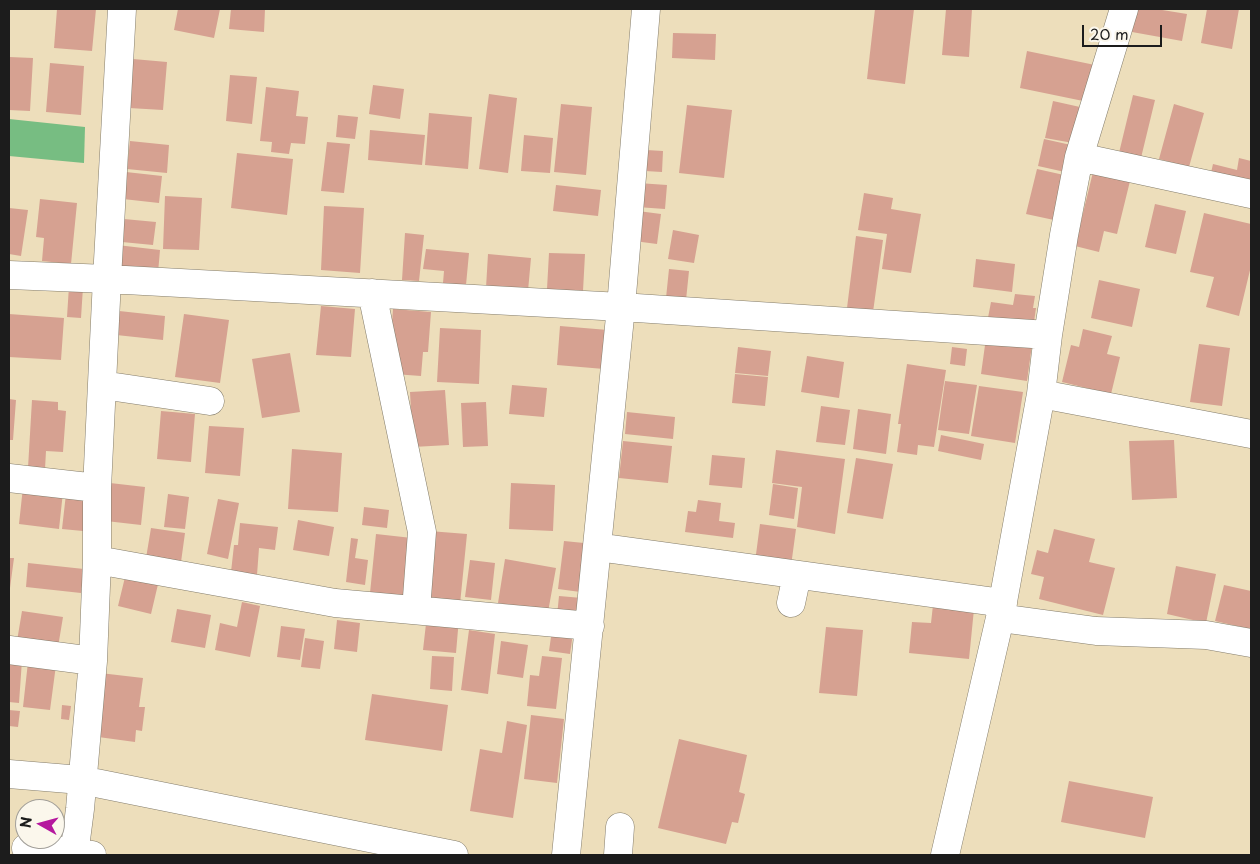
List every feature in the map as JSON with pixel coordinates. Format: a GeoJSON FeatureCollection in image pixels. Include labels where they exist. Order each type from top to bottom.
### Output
{"type":"FeatureCollection","features":[{"type":"Feature","properties":{"kind":"street"},"geometry":{"type":"LineString","coordinates":[[35,849],[80,854],[80,809],[93,661],[97,560],[97,488],[122,9]]}},
{"type":"Feature","properties":{"kind":"street"},"geometry":{"type":"LineString","coordinates":[[566,855],[621,307],[646,9]]}},
{"type":"Feature","properties":{"kind":"street"},"geometry":{"type":"LineString","coordinates":[[945,855],[1002,611],[1041,394],[1048,335],[1064,235],[1079,157],[1124,9]]}},
{"type":"Feature","properties":{"kind":"street"},"geometry":{"type":"LineString","coordinates":[[1079,157],[1251,194]]}},
{"type":"Feature","properties":{"kind":"street"},"geometry":{"type":"LineString","coordinates":[[9,275],[621,307],[1048,335]]}},
{"type":"Feature","properties":{"kind":"street"},"geometry":{"type":"LineString","coordinates":[[372,293],[422,532],[416,610]]}},
{"type":"Feature","properties":{"kind":"street"},"geometry":{"type":"LineString","coordinates":[[102,385],[210,400]]}},
{"type":"Feature","properties":{"kind":"street"},"geometry":{"type":"LineString","coordinates":[[1041,394],[1251,434]]}},
{"type":"Feature","properties":{"kind":"street"},"geometry":{"type":"LineString","coordinates":[[9,478],[97,488]]}},
{"type":"Feature","properties":{"kind":"street"},"geometry":{"type":"LineString","coordinates":[[597,547],[797,575],[1002,611],[1096,631],[1206,635],[1251,643]]}},
{"type":"Feature","properties":{"kind":"street"},"geometry":{"type":"LineString","coordinates":[[97,560],[335,603],[590,626]]}},
{"type":"Feature","properties":{"kind":"street"},"geometry":{"type":"LineString","coordinates":[[792,603],[797,575]]}},
{"type":"Feature","properties":{"kind":"street"},"geometry":{"type":"LineString","coordinates":[[9,650],[93,661]]}},
{"type":"Feature","properties":{"kind":"street"},"geometry":{"type":"LineString","coordinates":[[9,774],[82,780],[454,855]]}},
{"type":"Feature","properties":{"kind":"street"},"geometry":{"type":"LineString","coordinates":[[618,855],[620,827]]}},
{"type":"Feature","properties":{"kind":"green space"},"geometry":{"type":"Polygon","coordinates":[[[9,119],[85,127],[84,163],[9,156],[9,119]]]}},
{"type":"Feature","properties":{"kind":"building"},"geometry":{"type":"Polygon","coordinates":[[[57,9],[96,9],[92,51],[54,48],[57,9]]]}},
{"type":"Feature","properties":{"kind":"building"},"geometry":{"type":"Polygon","coordinates":[[[178,9],[220,9],[214,38],[174,30],[178,9]]]}},
{"type":"Feature","properties":{"kind":"building"},"geometry":{"type":"Polygon","coordinates":[[[231,9],[265,9],[264,32],[229,29],[231,9]]]}},
{"type":"Feature","properties":{"kind":"building"},"geometry":{"type":"Polygon","coordinates":[[[875,9],[914,9],[905,84],[867,79],[875,9]]]}},
{"type":"Feature","properties":{"kind":"building"},"geometry":{"type":"Polygon","coordinates":[[[946,9],[972,9],[969,57],[942,55],[946,9]]]}},
{"type":"Feature","properties":{"kind":"building"},"geometry":{"type":"Polygon","coordinates":[[[1136,9],[1156,9],[1187,14],[1182,41],[1132,32],[1136,9]]]}},
{"type":"Feature","properties":{"kind":"building"},"geometry":{"type":"Polygon","coordinates":[[[1207,9],[1239,9],[1232,49],[1201,43],[1207,9]]]}},
{"type":"Feature","properties":{"kind":"building"},"geometry":{"type":"Polygon","coordinates":[[[673,33],[716,34],[715,60],[672,58],[673,33]]]}},
{"type":"Feature","properties":{"kind":"building"},"geometry":{"type":"Polygon","coordinates":[[[1027,51],[1095,65],[1088,102],[1020,88],[1027,51]]]}},
{"type":"Feature","properties":{"kind":"building"},"geometry":{"type":"Polygon","coordinates":[[[9,57],[33,58],[30,111],[9,110],[9,57]]]}},
{"type":"Feature","properties":{"kind":"building"},"geometry":{"type":"Polygon","coordinates":[[[133,59],[167,62],[163,110],[129,108],[133,59]]]}},
{"type":"Feature","properties":{"kind":"building"},"geometry":{"type":"Polygon","coordinates":[[[50,63],[84,66],[81,115],[46,112],[50,63]]]}},
{"type":"Feature","properties":{"kind":"building"},"geometry":{"type":"Polygon","coordinates":[[[230,75],[257,77],[252,124],[226,121],[230,75]]]}},
{"type":"Feature","properties":{"kind":"building"},"geometry":{"type":"Polygon","coordinates":[[[373,85],[404,89],[400,119],[369,114],[373,85]]]}},
{"type":"Feature","properties":{"kind":"building"},"geometry":{"type":"Polygon","coordinates":[[[266,87],[299,91],[296,116],[308,117],[305,144],[291,143],[289,154],[271,152],[272,142],[260,141],[266,87]]]}},
{"type":"Feature","properties":{"kind":"building"},"geometry":{"type":"Polygon","coordinates":[[[489,94],[517,98],[508,173],[479,169],[489,94]]]}},
{"type":"Feature","properties":{"kind":"building"},"geometry":{"type":"Polygon","coordinates":[[[1133,95],[1155,100],[1140,162],[1118,157],[1133,95]]]}},
{"type":"Feature","properties":{"kind":"building"},"geometry":{"type":"Polygon","coordinates":[[[1053,101],[1080,107],[1073,143],[1045,138],[1053,101]]]}},
{"type":"Feature","properties":{"kind":"building"},"geometry":{"type":"Polygon","coordinates":[[[561,104],[592,107],[586,175],[554,172],[561,104]]]}},
{"type":"Feature","properties":{"kind":"building"},"geometry":{"type":"Polygon","coordinates":[[[1174,104],[1204,113],[1189,167],[1159,159],[1174,104]]]}},
{"type":"Feature","properties":{"kind":"building"},"geometry":{"type":"Polygon","coordinates":[[[687,105],[732,110],[724,178],[679,173],[687,105]]]}},
{"type":"Feature","properties":{"kind":"building"},"geometry":{"type":"Polygon","coordinates":[[[429,113],[472,117],[468,169],[425,165],[429,113]]]}},
{"type":"Feature","properties":{"kind":"building"},"geometry":{"type":"Polygon","coordinates":[[[338,115],[358,117],[355,139],[336,137],[338,115]]]}},
{"type":"Feature","properties":{"kind":"building"},"geometry":{"type":"Polygon","coordinates":[[[370,130],[425,135],[422,165],[368,160],[370,130]]]}},
{"type":"Feature","properties":{"kind":"building"},"geometry":{"type":"Polygon","coordinates":[[[524,135],[553,138],[550,173],[521,171],[524,135]]]}},
{"type":"Feature","properties":{"kind":"building"},"geometry":{"type":"Polygon","coordinates":[[[1044,139],[1071,145],[1065,172],[1038,166],[1044,139]]]}},
{"type":"Feature","properties":{"kind":"building"},"geometry":{"type":"Polygon","coordinates":[[[130,141],[169,145],[167,173],[127,169],[130,141]]]}},
{"type":"Feature","properties":{"kind":"building"},"geometry":{"type":"Polygon","coordinates":[[[327,142],[350,144],[344,193],[321,191],[327,142]]]}},
{"type":"Feature","properties":{"kind":"building"},"geometry":{"type":"Polygon","coordinates":[[[646,150],[663,151],[662,172],[645,171],[646,150]]]}},
{"type":"Feature","properties":{"kind":"building"},"geometry":{"type":"Polygon","coordinates":[[[237,153],[293,159],[287,215],[231,208],[237,153]]]}},
{"type":"Feature","properties":{"kind":"building"},"geometry":{"type":"Polygon","coordinates":[[[1239,158],[1251,161],[1251,188],[1210,177],[1213,164],[1237,170],[1239,158]]]}},
{"type":"Feature","properties":{"kind":"building"},"geometry":{"type":"Polygon","coordinates":[[[1037,169],[1064,175],[1054,220],[1026,214],[1037,169]]]}},
{"type":"Feature","properties":{"kind":"building"},"geometry":{"type":"Polygon","coordinates":[[[126,172],[162,176],[159,203],[123,199],[126,172]]]}},
{"type":"Feature","properties":{"kind":"building"},"geometry":{"type":"Polygon","coordinates":[[[1093,172],[1130,181],[1117,234],[1104,231],[1099,252],[1075,246],[1093,172]]]}},
{"type":"Feature","properties":{"kind":"building"},"geometry":{"type":"Polygon","coordinates":[[[638,183],[667,185],[665,209],[637,207],[638,183]]]}},
{"type":"Feature","properties":{"kind":"building"},"geometry":{"type":"Polygon","coordinates":[[[556,185],[601,190],[598,216],[553,211],[556,185]]]}},
{"type":"Feature","properties":{"kind":"building"},"geometry":{"type":"Polygon","coordinates":[[[864,193],[893,198],[891,209],[921,214],[911,273],[882,269],[887,234],[858,230],[864,193]]]}},
{"type":"Feature","properties":{"kind":"building"},"geometry":{"type":"Polygon","coordinates":[[[165,196],[202,198],[199,250],[163,249],[165,196]]]}},
{"type":"Feature","properties":{"kind":"building"},"geometry":{"type":"Polygon","coordinates":[[[40,199],[77,203],[71,264],[42,261],[44,238],[36,237],[40,199]]]}},
{"type":"Feature","properties":{"kind":"building"},"geometry":{"type":"Polygon","coordinates":[[[1155,204],[1186,211],[1176,254],[1145,247],[1155,204]]]}},
{"type":"Feature","properties":{"kind":"building"},"geometry":{"type":"Polygon","coordinates":[[[324,206],[364,208],[360,273],[321,270],[324,206]]]}},
{"type":"Feature","properties":{"kind":"building"},"geometry":{"type":"Polygon","coordinates":[[[9,208],[28,210],[21,256],[9,254],[9,208]]]}},
{"type":"Feature","properties":{"kind":"building"},"geometry":{"type":"Polygon","coordinates":[[[638,211],[661,214],[657,244],[634,241],[638,211]]]}},
{"type":"Feature","properties":{"kind":"building"},"geometry":{"type":"Polygon","coordinates":[[[1204,213],[1251,224],[1251,266],[1239,316],[1206,307],[1214,277],[1190,272],[1204,213]]]}},
{"type":"Feature","properties":{"kind":"building"},"geometry":{"type":"Polygon","coordinates":[[[124,219],[156,222],[153,245],[122,242],[124,219]]]}},
{"type":"Feature","properties":{"kind":"building"},"geometry":{"type":"Polygon","coordinates":[[[673,230],[699,235],[694,263],[668,259],[673,230]]]}},
{"type":"Feature","properties":{"kind":"building"},"geometry":{"type":"Polygon","coordinates":[[[405,233],[424,235],[419,281],[402,280],[405,233]]]}},
{"type":"Feature","properties":{"kind":"building"},"geometry":{"type":"Polygon","coordinates":[[[856,236],[883,240],[873,312],[847,308],[856,236]]]}},
{"type":"Feature","properties":{"kind":"building"},"geometry":{"type":"Polygon","coordinates":[[[117,245],[160,250],[158,273],[115,269],[117,245]]]}},
{"type":"Feature","properties":{"kind":"building"},"geometry":{"type":"Polygon","coordinates":[[[426,249],[469,253],[466,285],[443,283],[444,271],[423,269],[426,249]]]}},
{"type":"Feature","properties":{"kind":"building"},"geometry":{"type":"Polygon","coordinates":[[[549,253],[585,254],[583,291],[547,289],[549,253]]]}},
{"type":"Feature","properties":{"kind":"building"},"geometry":{"type":"Polygon","coordinates":[[[488,254],[531,258],[528,291],[486,288],[488,254]]]}},
{"type":"Feature","properties":{"kind":"building"},"geometry":{"type":"Polygon","coordinates":[[[976,259],[1015,264],[1012,292],[973,287],[976,259]]]}},
{"type":"Feature","properties":{"kind":"building"},"geometry":{"type":"Polygon","coordinates":[[[669,269],[689,271],[686,300],[666,298],[669,269]]]}},
{"type":"Feature","properties":{"kind":"building"},"geometry":{"type":"Polygon","coordinates":[[[1099,280],[1140,289],[1132,327],[1091,318],[1099,280]]]}},
{"type":"Feature","properties":{"kind":"building"},"geometry":{"type":"Polygon","coordinates":[[[69,286],[83,287],[81,318],[67,317],[69,286]]]}},
{"type":"Feature","properties":{"kind":"building"},"geometry":{"type":"Polygon","coordinates":[[[1015,294],[1035,296],[1033,308],[1036,308],[1033,329],[987,323],[991,302],[1013,305],[1015,294]]]}},
{"type":"Feature","properties":{"kind":"building"},"geometry":{"type":"Polygon","coordinates":[[[321,306],[355,309],[351,357],[316,355],[321,306]]]}},
{"type":"Feature","properties":{"kind":"building"},"geometry":{"type":"Polygon","coordinates":[[[393,309],[431,312],[428,352],[423,352],[421,376],[394,374],[390,351],[393,309]]]}},
{"type":"Feature","properties":{"kind":"building"},"geometry":{"type":"Polygon","coordinates":[[[110,310],[165,316],[163,340],[107,334],[110,310]]]}},
{"type":"Feature","properties":{"kind":"building"},"geometry":{"type":"Polygon","coordinates":[[[9,314],[64,318],[61,360],[9,357],[9,314]]]}},
{"type":"Feature","properties":{"kind":"building"},"geometry":{"type":"Polygon","coordinates":[[[184,314],[229,320],[220,383],[175,377],[184,314]]]}},
{"type":"Feature","properties":{"kind":"building"},"geometry":{"type":"Polygon","coordinates":[[[560,326],[608,330],[604,369],[557,365],[560,326]]]}},
{"type":"Feature","properties":{"kind":"building"},"geometry":{"type":"Polygon","coordinates":[[[440,328],[481,330],[479,384],[437,382],[440,328]]]}},
{"type":"Feature","properties":{"kind":"building"},"geometry":{"type":"Polygon","coordinates":[[[1083,329],[1112,336],[1107,354],[1120,357],[1111,394],[1062,382],[1071,345],[1079,347],[1083,329]]]}},
{"type":"Feature","properties":{"kind":"building"},"geometry":{"type":"Polygon","coordinates":[[[986,338],[1032,345],[1027,381],[981,374],[986,338]]]}},
{"type":"Feature","properties":{"kind":"building"},"geometry":{"type":"Polygon","coordinates":[[[1199,344],[1230,348],[1222,406],[1190,402],[1199,344]]]}},
{"type":"Feature","properties":{"kind":"building"},"geometry":{"type":"Polygon","coordinates":[[[738,347],[771,351],[768,376],[735,373],[738,347]]]}},
{"type":"Feature","properties":{"kind":"building"},"geometry":{"type":"Polygon","coordinates":[[[952,347],[967,349],[965,366],[950,364],[952,347]]]}},
{"type":"Feature","properties":{"kind":"building"},"geometry":{"type":"Polygon","coordinates":[[[290,353],[300,412],[262,418],[252,359],[290,353]]]}},
{"type":"Feature","properties":{"kind":"building"},"geometry":{"type":"Polygon","coordinates":[[[807,356],[844,362],[839,398],[801,392],[807,356]]]}},
{"type":"Feature","properties":{"kind":"building"},"geometry":{"type":"Polygon","coordinates":[[[907,364],[946,370],[934,447],[918,445],[917,455],[897,452],[901,424],[898,424],[907,364]]]}},
{"type":"Feature","properties":{"kind":"building"},"geometry":{"type":"Polygon","coordinates":[[[735,374],[768,377],[765,406],[732,403],[735,374]]]}},
{"type":"Feature","properties":{"kind":"building"},"geometry":{"type":"Polygon","coordinates":[[[945,381],[977,385],[969,434],[938,430],[945,381]]]}},
{"type":"Feature","properties":{"kind":"building"},"geometry":{"type":"Polygon","coordinates":[[[512,385],[547,388],[544,417],[509,414],[512,385]]]}},
{"type":"Feature","properties":{"kind":"building"},"geometry":{"type":"Polygon","coordinates":[[[979,386],[1023,392],[1015,443],[971,436],[979,386]]]}},
{"type":"Feature","properties":{"kind":"building"},"geometry":{"type":"Polygon","coordinates":[[[445,390],[449,445],[413,447],[410,392],[445,390]]]}},
{"type":"Feature","properties":{"kind":"building"},"geometry":{"type":"Polygon","coordinates":[[[9,399],[16,400],[13,440],[9,440],[9,399]]]}},
{"type":"Feature","properties":{"kind":"building"},"geometry":{"type":"Polygon","coordinates":[[[32,400],[58,402],[58,410],[66,411],[63,452],[46,451],[45,469],[28,468],[32,400]]]}},
{"type":"Feature","properties":{"kind":"building"},"geometry":{"type":"Polygon","coordinates":[[[486,402],[488,446],[463,447],[461,403],[486,402]]]}},
{"type":"Feature","properties":{"kind":"building"},"geometry":{"type":"Polygon","coordinates":[[[821,406],[850,410],[845,445],[816,442],[821,406]]]}},
{"type":"Feature","properties":{"kind":"building"},"geometry":{"type":"Polygon","coordinates":[[[858,409],[891,414],[886,454],[853,449],[858,409]]]}},
{"type":"Feature","properties":{"kind":"building"},"geometry":{"type":"Polygon","coordinates":[[[161,411],[195,414],[191,462],[157,459],[161,411]]]}},
{"type":"Feature","properties":{"kind":"building"},"geometry":{"type":"Polygon","coordinates":[[[627,412],[675,417],[673,439],[625,434],[627,412]]]}},
{"type":"Feature","properties":{"kind":"building"},"geometry":{"type":"Polygon","coordinates":[[[209,426],[244,428],[240,476],[205,473],[209,426]]]}},
{"type":"Feature","properties":{"kind":"building"},"geometry":{"type":"Polygon","coordinates":[[[941,435],[984,444],[981,460],[938,451],[941,435]]]}},
{"type":"Feature","properties":{"kind":"building"},"geometry":{"type":"Polygon","coordinates":[[[1174,440],[1177,498],[1132,500],[1129,441],[1174,440]]]}},
{"type":"Feature","properties":{"kind":"building"},"geometry":{"type":"Polygon","coordinates":[[[623,441],[672,446],[668,483],[619,478],[623,441]]]}},
{"type":"Feature","properties":{"kind":"building"},"geometry":{"type":"Polygon","coordinates":[[[292,449],[342,453],[338,512],[288,509],[292,449]]]}},
{"type":"Feature","properties":{"kind":"building"},"geometry":{"type":"Polygon","coordinates":[[[776,450],[845,459],[835,534],[797,527],[802,487],[772,483],[776,450]]]}},
{"type":"Feature","properties":{"kind":"building"},"geometry":{"type":"Polygon","coordinates":[[[712,455],[745,458],[742,488],[709,485],[712,455]]]}},
{"type":"Feature","properties":{"kind":"building"},"geometry":{"type":"Polygon","coordinates":[[[856,458],[893,464],[883,519],[847,513],[856,458]]]}},
{"type":"Feature","properties":{"kind":"building"},"geometry":{"type":"Polygon","coordinates":[[[110,483],[145,487],[141,525],[106,521],[110,483]]]}},
{"type":"Feature","properties":{"kind":"building"},"geometry":{"type":"Polygon","coordinates":[[[511,483],[555,485],[553,531],[509,529],[511,483]]]}},
{"type":"Feature","properties":{"kind":"building"},"geometry":{"type":"Polygon","coordinates":[[[773,484],[798,488],[794,519],[769,515],[773,484]]]}},
{"type":"Feature","properties":{"kind":"building"},"geometry":{"type":"Polygon","coordinates":[[[23,487],[63,492],[59,529],[19,524],[23,487]]]}},
{"type":"Feature","properties":{"kind":"building"},"geometry":{"type":"Polygon","coordinates":[[[66,494],[88,496],[83,531],[62,529],[66,494]]]}},
{"type":"Feature","properties":{"kind":"building"},"geometry":{"type":"Polygon","coordinates":[[[168,494],[189,497],[185,529],[164,527],[168,494]]]}},
{"type":"Feature","properties":{"kind":"building"},"geometry":{"type":"Polygon","coordinates":[[[218,499],[239,503],[228,559],[207,554],[218,499]]]}},
{"type":"Feature","properties":{"kind":"building"},"geometry":{"type":"Polygon","coordinates":[[[698,500],[721,503],[719,521],[735,523],[733,538],[685,532],[688,511],[696,512],[698,500]]]}},
{"type":"Feature","properties":{"kind":"building"},"geometry":{"type":"Polygon","coordinates":[[[364,507],[389,510],[387,528],[362,525],[364,507]]]}},
{"type":"Feature","properties":{"kind":"building"},"geometry":{"type":"Polygon","coordinates":[[[298,520],[334,527],[329,556],[293,550],[298,520]]]}},
{"type":"Feature","properties":{"kind":"building"},"geometry":{"type":"Polygon","coordinates":[[[240,523],[278,527],[275,550],[259,548],[257,575],[231,572],[234,545],[238,545],[240,523]]]}},
{"type":"Feature","properties":{"kind":"building"},"geometry":{"type":"Polygon","coordinates":[[[760,524],[796,529],[791,566],[755,562],[760,524]]]}},
{"type":"Feature","properties":{"kind":"building"},"geometry":{"type":"Polygon","coordinates":[[[151,528],[185,533],[181,562],[146,558],[151,528]]]}},
{"type":"Feature","properties":{"kind":"building"},"geometry":{"type":"Polygon","coordinates":[[[1054,529],[1095,539],[1089,562],[1115,568],[1103,615],[1039,599],[1044,577],[1031,574],[1037,550],[1048,553],[1054,529]]]}},
{"type":"Feature","properties":{"kind":"building"},"geometry":{"type":"Polygon","coordinates":[[[429,531],[467,534],[460,604],[422,600],[429,531]]]}},
{"type":"Feature","properties":{"kind":"building"},"geometry":{"type":"Polygon","coordinates":[[[376,534],[412,538],[405,596],[370,593],[376,534]]]}},
{"type":"Feature","properties":{"kind":"building"},"geometry":{"type":"Polygon","coordinates":[[[351,538],[358,539],[355,558],[368,560],[365,585],[346,582],[351,538]]]}},
{"type":"Feature","properties":{"kind":"building"},"geometry":{"type":"Polygon","coordinates":[[[564,541],[594,544],[588,593],[558,589],[564,541]]]}},
{"type":"Feature","properties":{"kind":"building"},"geometry":{"type":"Polygon","coordinates":[[[9,558],[14,558],[10,588],[9,588],[9,558]]]}},
{"type":"Feature","properties":{"kind":"building"},"geometry":{"type":"Polygon","coordinates":[[[505,559],[556,568],[548,612],[498,603],[505,559]]]}},
{"type":"Feature","properties":{"kind":"building"},"geometry":{"type":"Polygon","coordinates":[[[470,560],[495,563],[491,600],[465,597],[470,560]]]}},
{"type":"Feature","properties":{"kind":"building"},"geometry":{"type":"Polygon","coordinates":[[[28,563],[84,569],[81,593],[26,587],[28,563]]]}},
{"type":"Feature","properties":{"kind":"building"},"geometry":{"type":"Polygon","coordinates":[[[1176,566],[1216,574],[1206,623],[1167,614],[1176,566]]]}},
{"type":"Feature","properties":{"kind":"building"},"geometry":{"type":"Polygon","coordinates":[[[126,573],[159,580],[151,614],[118,606],[126,573]]]}},
{"type":"Feature","properties":{"kind":"building"},"geometry":{"type":"Polygon","coordinates":[[[1224,585],[1251,591],[1250,629],[1215,621],[1224,585]]]}},
{"type":"Feature","properties":{"kind":"building"},"geometry":{"type":"Polygon","coordinates":[[[559,596],[582,598],[580,617],[557,616],[559,596]]]}},
{"type":"Feature","properties":{"kind":"building"},"geometry":{"type":"Polygon","coordinates":[[[242,602],[260,606],[250,657],[215,650],[220,623],[237,627],[242,602]]]}},
{"type":"Feature","properties":{"kind":"building"},"geometry":{"type":"Polygon","coordinates":[[[933,605],[974,609],[969,659],[909,653],[912,622],[931,623],[933,605]]]}},
{"type":"Feature","properties":{"kind":"building"},"geometry":{"type":"Polygon","coordinates":[[[177,609],[211,615],[205,648],[171,642],[177,609]]]}},
{"type":"Feature","properties":{"kind":"building"},"geometry":{"type":"Polygon","coordinates":[[[22,611],[63,617],[58,647],[17,641],[22,611]]]}},
{"type":"Feature","properties":{"kind":"building"},"geometry":{"type":"Polygon","coordinates":[[[427,615],[459,618],[456,653],[423,650],[427,615]]]}},
{"type":"Feature","properties":{"kind":"building"},"geometry":{"type":"Polygon","coordinates":[[[337,620],[360,623],[357,652],[334,649],[337,620]]]}},
{"type":"Feature","properties":{"kind":"building"},"geometry":{"type":"Polygon","coordinates":[[[281,626],[305,629],[300,660],[277,657],[281,626]]]}},
{"type":"Feature","properties":{"kind":"building"},"geometry":{"type":"Polygon","coordinates":[[[826,627],[863,630],[857,696],[819,693],[826,627]]]}},
{"type":"Feature","properties":{"kind":"building"},"geometry":{"type":"Polygon","coordinates":[[[469,630],[495,634],[488,694],[461,690],[469,630]]]}},
{"type":"Feature","properties":{"kind":"building"},"geometry":{"type":"Polygon","coordinates":[[[552,630],[573,633],[570,654],[549,651],[552,630]]]}},
{"type":"Feature","properties":{"kind":"building"},"geometry":{"type":"Polygon","coordinates":[[[305,638],[324,641],[320,669],[301,667],[305,638]]]}},
{"type":"Feature","properties":{"kind":"building"},"geometry":{"type":"Polygon","coordinates":[[[501,641],[528,645],[523,678],[497,674],[501,641]]]}},
{"type":"Feature","properties":{"kind":"building"},"geometry":{"type":"Polygon","coordinates":[[[432,656],[454,657],[452,691],[430,689],[432,656]]]}},
{"type":"Feature","properties":{"kind":"building"},"geometry":{"type":"Polygon","coordinates":[[[542,656],[562,658],[556,709],[527,706],[530,675],[539,676],[542,656]]]}},
{"type":"Feature","properties":{"kind":"building"},"geometry":{"type":"Polygon","coordinates":[[[9,659],[22,660],[19,703],[9,702],[9,659]]]}},
{"type":"Feature","properties":{"kind":"building"},"geometry":{"type":"Polygon","coordinates":[[[28,662],[56,665],[50,710],[23,707],[28,662]]]}},
{"type":"Feature","properties":{"kind":"building"},"geometry":{"type":"Polygon","coordinates":[[[100,673],[143,678],[139,707],[145,707],[142,731],[136,730],[135,742],[91,736],[100,673]]]}},
{"type":"Feature","properties":{"kind":"building"},"geometry":{"type":"Polygon","coordinates":[[[372,694],[448,705],[442,751],[365,740],[372,694]]]}},
{"type":"Feature","properties":{"kind":"building"},"geometry":{"type":"Polygon","coordinates":[[[62,705],[71,706],[69,720],[61,719],[62,705]]]}},
{"type":"Feature","properties":{"kind":"building"},"geometry":{"type":"Polygon","coordinates":[[[9,710],[20,711],[18,727],[9,726],[9,710]]]}},
{"type":"Feature","properties":{"kind":"building"},"geometry":{"type":"Polygon","coordinates":[[[531,715],[564,719],[557,783],[524,779],[531,715]]]}},
{"type":"Feature","properties":{"kind":"building"},"geometry":{"type":"Polygon","coordinates":[[[507,721],[527,725],[513,818],[470,811],[480,749],[502,753],[507,721]]]}},
{"type":"Feature","properties":{"kind":"building"},"geometry":{"type":"Polygon","coordinates":[[[679,739],[747,755],[739,792],[745,794],[738,823],[732,822],[726,844],[658,828],[679,739]]]}},
{"type":"Feature","properties":{"kind":"building"},"geometry":{"type":"Polygon","coordinates":[[[1069,781],[1153,797],[1145,838],[1061,822],[1069,781]]]}}]}
